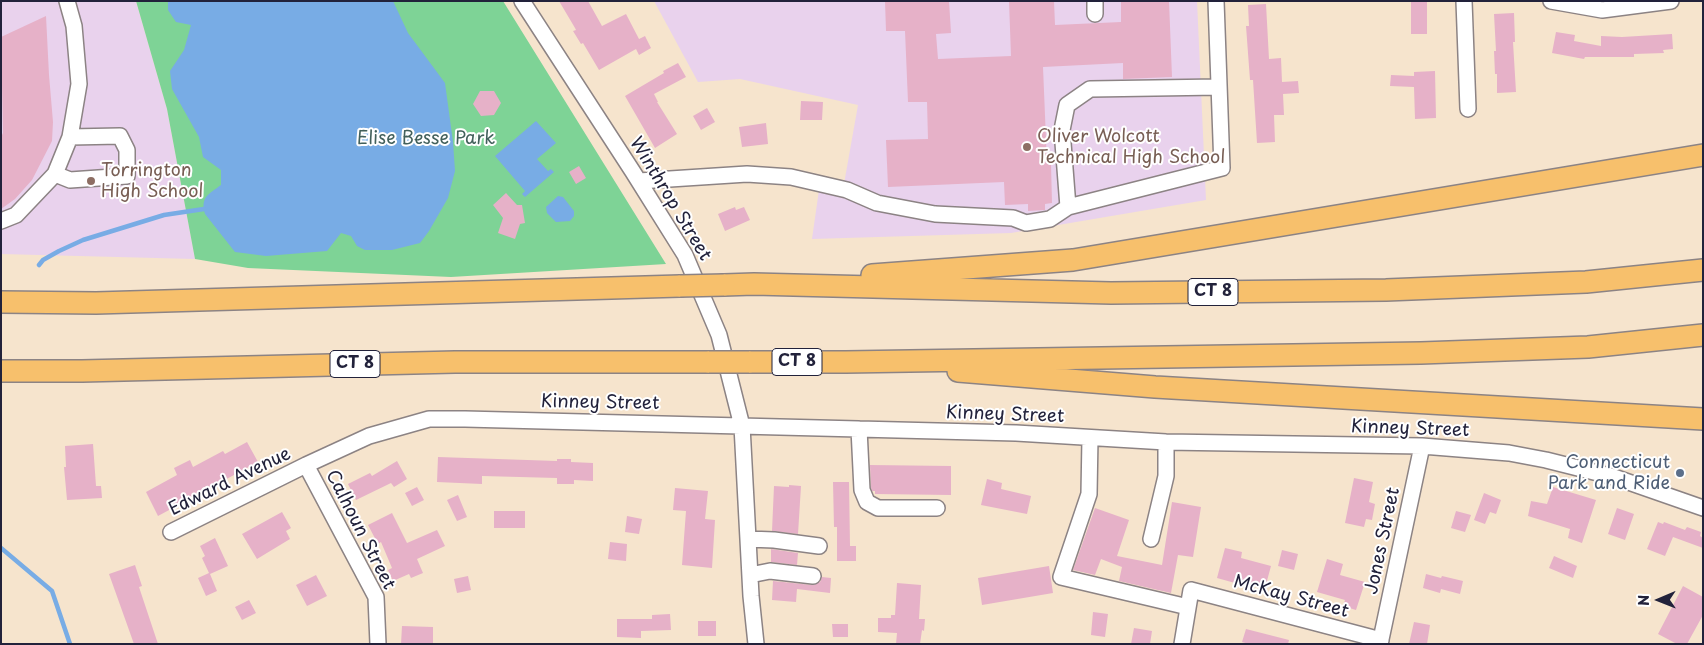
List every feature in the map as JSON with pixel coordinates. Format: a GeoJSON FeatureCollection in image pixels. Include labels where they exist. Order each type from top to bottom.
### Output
{"type":"FeatureCollection","features":[{"type":"Feature","properties":{"kind":"highway"},"geometry":{"type":"LineString","coordinates":[[754,284],[1073,260],[1703,155]]}},
{"type":"Feature","properties":{"kind":"highway","name":"CT 8"},"geometry":{"type":"LineString","coordinates":[[1,302],[96,303],[754,284],[1111,293],[1386,290],[1586,282],[1703,270]]}},
{"type":"Feature","properties":{"kind":"highway","name":"CT 8"},"geometry":{"type":"LineString","coordinates":[[1,371],[82,371],[455,362],[846,362],[1421,353],[1588,347],[1703,335]]}},
{"type":"Feature","properties":{"kind":"highway"},"geometry":{"type":"LineString","coordinates":[[846,362],[1155,388],[1703,419]]}},
{"type":"Feature","properties":{"kind":"street"},"geometry":{"type":"LineString","coordinates":[[1,221],[16,215],[55,174],[70,137],[79,84],[74,26],[67,1]]}},
{"type":"Feature","properties":{"kind":"street","name":"Winthrop Street"},"geometry":{"type":"LineString","coordinates":[[522,1],[685,255],[719,335],[742,426],[750,575],[756,644]]}},
{"type":"Feature","properties":{"kind":"street"},"geometry":{"type":"LineString","coordinates":[[639,181],[747,174],[791,177],[847,190],[876,203],[935,214],[998,216],[1013,218],[1026,223],[1050,219],[1068,207],[1222,168],[1216,1]]}},
{"type":"Feature","properties":{"kind":"street"},"geometry":{"type":"LineString","coordinates":[[1464,1],[1468,109]]}},
{"type":"Feature","properties":{"kind":"street"},"geometry":{"type":"LineString","coordinates":[[1551,1],[1602,10],[1671,1]]}},
{"type":"Feature","properties":{"kind":"street"},"geometry":{"type":"LineString","coordinates":[[1068,207],[1062,130],[1067,105],[1090,89],[1219,87]]}},
{"type":"Feature","properties":{"kind":"street"},"geometry":{"type":"LineString","coordinates":[[55,174],[70,180],[127,176],[127,150],[120,136],[70,137]]}},
{"type":"Feature","properties":{"kind":"street","name":"Kinney Street"},"geometry":{"type":"LineString","coordinates":[[306,465],[369,436],[429,419],[1016,433],[1166,442],[1422,446],[1509,453],[1605,475],[1703,508]]}},
{"type":"Feature","properties":{"kind":"street"},"geometry":{"type":"LineString","coordinates":[[859,429],[862,490],[867,502],[878,508],[937,508]]}},
{"type":"Feature","properties":{"kind":"street"},"geometry":{"type":"LineString","coordinates":[[1090,438],[1089,494],[1061,576],[1188,607],[1182,644]]}},
{"type":"Feature","properties":{"kind":"street"},"geometry":{"type":"LineString","coordinates":[[1151,539],[1166,476],[1166,442]]}},
{"type":"Feature","properties":{"kind":"street","name":"Jones Street"},"geometry":{"type":"LineString","coordinates":[[1380,642],[1422,446]]}},
{"type":"Feature","properties":{"kind":"street","name":"Edward Avenue"},"geometry":{"type":"LineString","coordinates":[[170,532],[306,465]]}},
{"type":"Feature","properties":{"kind":"street","name":"Calhoun Street"},"geometry":{"type":"LineString","coordinates":[[306,465],[376,597],[378,644]]}},
{"type":"Feature","properties":{"kind":"street"},"geometry":{"type":"LineString","coordinates":[[748,539],[774,540],[819,546]]}},
{"type":"Feature","properties":{"kind":"street"},"geometry":{"type":"LineString","coordinates":[[750,575],[770,571],[813,576]]}},
{"type":"Feature","properties":{"kind":"street","name":"McKay Street"},"geometry":{"type":"LineString","coordinates":[[1188,607],[1191,590],[1380,642]]}},
{"type":"Feature","properties":{"kind":"shaded area","name":"Torrington High School"},"geometry":{"type":"Polygon","coordinates":[[[1,1],[136,1],[167,109],[195,259],[1,254],[1,1]]]}},
{"type":"Feature","properties":{"kind":"shaded area","name":"Oliver Wolcott Technical High School"},"geometry":{"type":"Polygon","coordinates":[[[654,1],[1197,1],[1206,200],[1011,233],[812,239],[819,190],[842,195],[858,105],[740,79],[698,82],[654,1]]]}},
{"type":"Feature","properties":{"kind":"green space","name":"Elise Besse Park"},"geometry":{"type":"Polygon","coordinates":[[[136,1],[503,1],[666,264],[451,277],[248,268],[195,259],[167,109],[136,1]]]}},
{"type":"Feature","properties":{"kind":"water"},"geometry":{"type":"Polygon","coordinates":[[[168,1],[393,1],[408,33],[445,83],[453,142],[455,171],[448,198],[420,243],[392,250],[365,250],[357,246],[351,236],[341,233],[327,251],[266,256],[235,252],[205,214],[204,204],[207,196],[221,185],[221,170],[203,157],[199,137],[172,89],[170,71],[184,50],[191,25],[176,22],[168,10],[168,1]]]}},
{"type":"Feature","properties":{"kind":"water"},"geometry":{"type":"Polygon","coordinates":[[[536,121],[556,143],[537,159],[548,171],[551,169],[554,172],[525,197],[522,194],[525,191],[495,156],[536,121]]]}},
{"type":"Feature","properties":{"kind":"water"},"geometry":{"type":"Polygon","coordinates":[[[558,196],[563,197],[574,211],[574,216],[570,221],[556,222],[547,213],[546,207],[558,196]]]}},
{"type":"Feature","properties":{"kind":"building"},"geometry":{"type":"Polygon","coordinates":[[[559,1],[588,1],[602,26],[626,14],[639,39],[645,36],[651,48],[639,55],[636,49],[599,70],[583,43],[581,44],[573,31],[576,30],[559,1]]]}},
{"type":"Feature","properties":{"kind":"building"},"geometry":{"type":"Polygon","coordinates":[[[885,1],[949,1],[951,33],[936,34],[938,59],[1011,56],[1009,1],[1054,1],[1055,25],[1121,22],[1121,1],[1169,1],[1172,77],[1123,79],[1123,63],[1043,67],[1047,164],[1051,164],[1052,203],[1045,204],[1045,210],[1028,211],[1028,204],[1005,205],[1004,182],[888,187],[886,140],[928,139],[927,102],[908,102],[905,31],[886,31],[885,1]]]}},
{"type":"Feature","properties":{"kind":"building"},"geometry":{"type":"Polygon","coordinates":[[[1411,1],[1427,1],[1427,34],[1411,34],[1411,1]]]}},
{"type":"Feature","properties":{"kind":"building"},"geometry":{"type":"Polygon","coordinates":[[[1266,4],[1269,59],[1281,58],[1282,82],[1298,81],[1299,93],[1283,94],[1284,115],[1274,115],[1275,142],[1257,143],[1253,80],[1250,80],[1246,26],[1249,26],[1248,5],[1266,4]]]}},
{"type":"Feature","properties":{"kind":"building"},"geometry":{"type":"Polygon","coordinates":[[[1514,13],[1515,42],[1513,42],[1516,92],[1497,93],[1494,14],[1514,13]]]}},
{"type":"Feature","properties":{"kind":"building"},"geometry":{"type":"Polygon","coordinates":[[[46,16],[53,122],[52,141],[32,180],[15,199],[1,209],[1,137],[3,133],[1,37],[46,16]]]}},
{"type":"Feature","properties":{"kind":"building"},"geometry":{"type":"Polygon","coordinates":[[[1556,32],[1575,35],[1574,41],[1601,46],[1601,36],[1622,37],[1672,34],[1673,49],[1663,50],[1664,53],[1634,54],[1634,57],[1585,57],[1584,59],[1552,53],[1556,32]]]}},
{"type":"Feature","properties":{"kind":"building"},"geometry":{"type":"Polygon","coordinates":[[[678,63],[686,77],[654,94],[677,134],[655,148],[625,96],[678,63]]]}},
{"type":"Feature","properties":{"kind":"building"},"geometry":{"type":"Polygon","coordinates":[[[1435,71],[1436,118],[1415,119],[1414,87],[1390,86],[1391,75],[1414,76],[1414,72],[1435,71]]]}},
{"type":"Feature","properties":{"kind":"building"},"geometry":{"type":"Polygon","coordinates":[[[480,91],[494,91],[501,103],[494,115],[481,116],[473,104],[480,91]]]}},
{"type":"Feature","properties":{"kind":"building"},"geometry":{"type":"Polygon","coordinates":[[[801,101],[823,102],[822,120],[800,120],[801,101]]]}},
{"type":"Feature","properties":{"kind":"building"},"geometry":{"type":"Polygon","coordinates":[[[707,108],[715,122],[701,130],[693,116],[707,108]]]}},
{"type":"Feature","properties":{"kind":"building"},"geometry":{"type":"Polygon","coordinates":[[[766,123],[768,144],[742,147],[739,127],[766,123]]]}},
{"type":"Feature","properties":{"kind":"building"},"geometry":{"type":"Polygon","coordinates":[[[579,166],[586,178],[576,184],[569,172],[579,166]]]}},
{"type":"Feature","properties":{"kind":"building"},"geometry":{"type":"Polygon","coordinates":[[[506,193],[517,205],[522,205],[525,223],[520,224],[515,239],[498,233],[503,218],[493,205],[506,193]]]}},
{"type":"Feature","properties":{"kind":"building"},"geometry":{"type":"Polygon","coordinates":[[[735,207],[736,210],[744,207],[750,220],[725,231],[718,214],[735,207]]]}},
{"type":"Feature","properties":{"kind":"building"},"geometry":{"type":"Polygon","coordinates":[[[247,442],[258,462],[158,516],[146,492],[177,475],[174,468],[190,460],[193,467],[223,451],[225,454],[247,442]]]}},
{"type":"Feature","properties":{"kind":"building"},"geometry":{"type":"Polygon","coordinates":[[[93,444],[96,486],[101,486],[102,498],[67,500],[64,467],[66,467],[65,446],[93,444]]]}},
{"type":"Feature","properties":{"kind":"building"},"geometry":{"type":"Polygon","coordinates":[[[438,457],[557,461],[557,459],[571,459],[571,462],[593,463],[593,481],[574,480],[574,484],[557,484],[557,478],[482,476],[482,484],[437,482],[438,457]]]}},
{"type":"Feature","properties":{"kind":"building"},"geometry":{"type":"Polygon","coordinates":[[[397,461],[407,479],[394,487],[391,483],[356,500],[348,484],[370,473],[372,476],[397,461]]]}},
{"type":"Feature","properties":{"kind":"building"},"geometry":{"type":"Polygon","coordinates":[[[870,465],[951,466],[951,495],[875,494],[875,491],[872,491],[871,488],[870,465]]]}},
{"type":"Feature","properties":{"kind":"building"},"geometry":{"type":"Polygon","coordinates":[[[1354,478],[1373,482],[1369,502],[1375,504],[1372,520],[1366,519],[1364,527],[1345,523],[1354,478]]]}},
{"type":"Feature","properties":{"kind":"building"},"geometry":{"type":"Polygon","coordinates":[[[987,479],[1002,483],[1001,489],[1031,496],[1027,514],[981,505],[987,479]]]}},
{"type":"Feature","properties":{"kind":"building"},"geometry":{"type":"Polygon","coordinates":[[[833,482],[849,482],[850,546],[856,546],[856,561],[837,561],[837,527],[834,527],[833,482]]]}},
{"type":"Feature","properties":{"kind":"building"},"geometry":{"type":"Polygon","coordinates":[[[789,485],[801,486],[798,534],[772,531],[774,486],[789,487],[789,485]]]}},
{"type":"Feature","properties":{"kind":"building"},"geometry":{"type":"Polygon","coordinates":[[[417,487],[424,500],[412,506],[405,493],[417,487]]]}},
{"type":"Feature","properties":{"kind":"building"},"geometry":{"type":"Polygon","coordinates":[[[1553,487],[1596,500],[1582,543],[1568,538],[1570,529],[1528,516],[1531,501],[1547,504],[1553,487]]]}},
{"type":"Feature","properties":{"kind":"building"},"geometry":{"type":"Polygon","coordinates":[[[675,488],[708,491],[705,519],[715,520],[712,568],[682,565],[686,511],[673,510],[675,488]]]}},
{"type":"Feature","properties":{"kind":"building"},"geometry":{"type":"Polygon","coordinates":[[[1484,493],[1501,500],[1496,514],[1490,512],[1485,524],[1474,520],[1484,493]]]}},
{"type":"Feature","properties":{"kind":"building"},"geometry":{"type":"Polygon","coordinates":[[[458,495],[467,517],[457,521],[447,500],[458,495]]]}},
{"type":"Feature","properties":{"kind":"building"},"geometry":{"type":"Polygon","coordinates":[[[1172,502],[1201,507],[1193,557],[1178,555],[1171,593],[1119,581],[1122,567],[1101,559],[1095,575],[1073,570],[1095,508],[1129,520],[1117,556],[1162,565],[1172,502]]]}},
{"type":"Feature","properties":{"kind":"building"},"geometry":{"type":"Polygon","coordinates":[[[1617,508],[1634,514],[1625,540],[1608,534],[1617,508]]]}},
{"type":"Feature","properties":{"kind":"building"},"geometry":{"type":"Polygon","coordinates":[[[494,511],[525,511],[525,528],[494,528],[494,511]]]}},
{"type":"Feature","properties":{"kind":"building"},"geometry":{"type":"Polygon","coordinates":[[[1456,511],[1471,515],[1465,532],[1451,528],[1456,511]]]}},
{"type":"Feature","properties":{"kind":"building"},"geometry":{"type":"Polygon","coordinates":[[[282,512],[291,528],[286,531],[290,539],[257,559],[242,534],[282,512]]]}},
{"type":"Feature","properties":{"kind":"building"},"geometry":{"type":"Polygon","coordinates":[[[392,513],[407,543],[437,530],[445,546],[417,559],[423,573],[411,578],[409,574],[393,581],[388,570],[392,568],[381,542],[378,544],[368,525],[392,513]]]}},
{"type":"Feature","properties":{"kind":"building"},"geometry":{"type":"Polygon","coordinates":[[[627,516],[642,519],[639,534],[625,532],[627,516]]]}},
{"type":"Feature","properties":{"kind":"building"},"geometry":{"type":"Polygon","coordinates":[[[1658,522],[1663,524],[1664,522],[1685,530],[1687,527],[1701,532],[1703,548],[1673,537],[1665,556],[1647,549],[1658,522]]]}},
{"type":"Feature","properties":{"kind":"building"},"geometry":{"type":"Polygon","coordinates":[[[215,538],[228,566],[210,574],[217,591],[206,596],[198,578],[209,573],[202,558],[205,556],[200,546],[215,538]]]}},
{"type":"Feature","properties":{"kind":"building"},"geometry":{"type":"Polygon","coordinates":[[[610,542],[627,544],[626,561],[608,559],[610,542]]]}},
{"type":"Feature","properties":{"kind":"building"},"geometry":{"type":"Polygon","coordinates":[[[1225,548],[1242,552],[1241,558],[1271,566],[1265,588],[1236,580],[1235,583],[1217,578],[1225,548]]]}},
{"type":"Feature","properties":{"kind":"building"},"geometry":{"type":"Polygon","coordinates":[[[771,549],[798,553],[797,565],[771,562],[771,549]]]}},
{"type":"Feature","properties":{"kind":"building"},"geometry":{"type":"Polygon","coordinates":[[[1282,550],[1298,554],[1294,570],[1278,566],[1282,550]]]}},
{"type":"Feature","properties":{"kind":"building"},"geometry":{"type":"Polygon","coordinates":[[[1554,556],[1577,566],[1573,578],[1549,568],[1554,556]]]}},
{"type":"Feature","properties":{"kind":"building"},"geometry":{"type":"Polygon","coordinates":[[[1327,559],[1343,564],[1340,575],[1365,582],[1356,610],[1343,606],[1345,600],[1317,592],[1327,559]]]}},
{"type":"Feature","properties":{"kind":"building"},"geometry":{"type":"Polygon","coordinates":[[[135,565],[142,586],[139,587],[158,644],[134,644],[109,574],[135,565]]]}},
{"type":"Feature","properties":{"kind":"building"},"geometry":{"type":"Polygon","coordinates":[[[1049,566],[1053,593],[982,605],[978,578],[1049,566]]]}},
{"type":"Feature","properties":{"kind":"building"},"geometry":{"type":"Polygon","coordinates":[[[1426,574],[1463,581],[1460,594],[1441,589],[1440,593],[1423,588],[1426,574]]]}},
{"type":"Feature","properties":{"kind":"building"},"geometry":{"type":"Polygon","coordinates":[[[316,575],[327,596],[307,606],[296,585],[316,575]]]}},
{"type":"Feature","properties":{"kind":"building"},"geometry":{"type":"Polygon","coordinates":[[[468,576],[471,590],[457,593],[454,579],[468,576]]]}},
{"type":"Feature","properties":{"kind":"building"},"geometry":{"type":"Polygon","coordinates":[[[822,577],[831,578],[830,593],[797,589],[796,602],[772,600],[773,581],[812,585],[820,582],[822,577]]]}},
{"type":"Feature","properties":{"kind":"building"},"geometry":{"type":"Polygon","coordinates":[[[897,583],[921,585],[919,619],[925,619],[920,644],[896,644],[897,633],[878,632],[878,618],[891,618],[891,615],[895,615],[897,583]]]}},
{"type":"Feature","properties":{"kind":"building"},"geometry":{"type":"Polygon","coordinates":[[[1683,586],[1703,597],[1703,615],[1687,644],[1677,644],[1658,634],[1683,586]]]}},
{"type":"Feature","properties":{"kind":"building"},"geometry":{"type":"Polygon","coordinates":[[[249,600],[256,613],[242,620],[235,607],[249,600]]]}},
{"type":"Feature","properties":{"kind":"building"},"geometry":{"type":"Polygon","coordinates":[[[1093,612],[1108,614],[1105,637],[1091,635],[1093,612]]]}},
{"type":"Feature","properties":{"kind":"building"},"geometry":{"type":"Polygon","coordinates":[[[670,614],[671,630],[641,631],[641,638],[617,637],[617,619],[652,619],[652,615],[670,614]]]}},
{"type":"Feature","properties":{"kind":"building"},"geometry":{"type":"Polygon","coordinates":[[[698,621],[716,621],[716,636],[698,636],[698,621]]]}},
{"type":"Feature","properties":{"kind":"building"},"geometry":{"type":"Polygon","coordinates":[[[1414,622],[1430,625],[1427,644],[1409,644],[1414,622]]]}},
{"type":"Feature","properties":{"kind":"building"},"geometry":{"type":"Polygon","coordinates":[[[832,624],[848,624],[848,637],[833,637],[832,624]]]}},
{"type":"Feature","properties":{"kind":"building"},"geometry":{"type":"Polygon","coordinates":[[[402,626],[433,627],[433,644],[401,644],[402,626]]]}},
{"type":"Feature","properties":{"kind":"building"},"geometry":{"type":"Polygon","coordinates":[[[1134,628],[1152,631],[1150,644],[1131,644],[1134,628]]]}},
{"type":"Feature","properties":{"kind":"building"},"geometry":{"type":"Polygon","coordinates":[[[1246,629],[1289,640],[1288,644],[1249,644],[1242,642],[1246,629]]]}},
{"type":"Feature","properties":{"kind":"waterway"},"geometry":{"type":"LineString","coordinates":[[39,265],[43,260],[83,240],[164,215],[204,209]]}},
{"type":"Feature","properties":{"kind":"waterway"},"geometry":{"type":"LineString","coordinates":[[1,548],[52,591],[70,644]]}},
{"type":"Feature","properties":{"kind":"place","name":"Oliver Wolcott Technical High School"},"geometry":{"type":"Point","coordinates":[1027,147]}},
{"type":"Feature","properties":{"kind":"place","name":"Torrington High School"},"geometry":{"type":"Point","coordinates":[91,181]}},
{"type":"Feature","properties":{"kind":"place","name":"Connecticut Park and Ride"},"geometry":{"type":"Point","coordinates":[1680,473]}}]}
